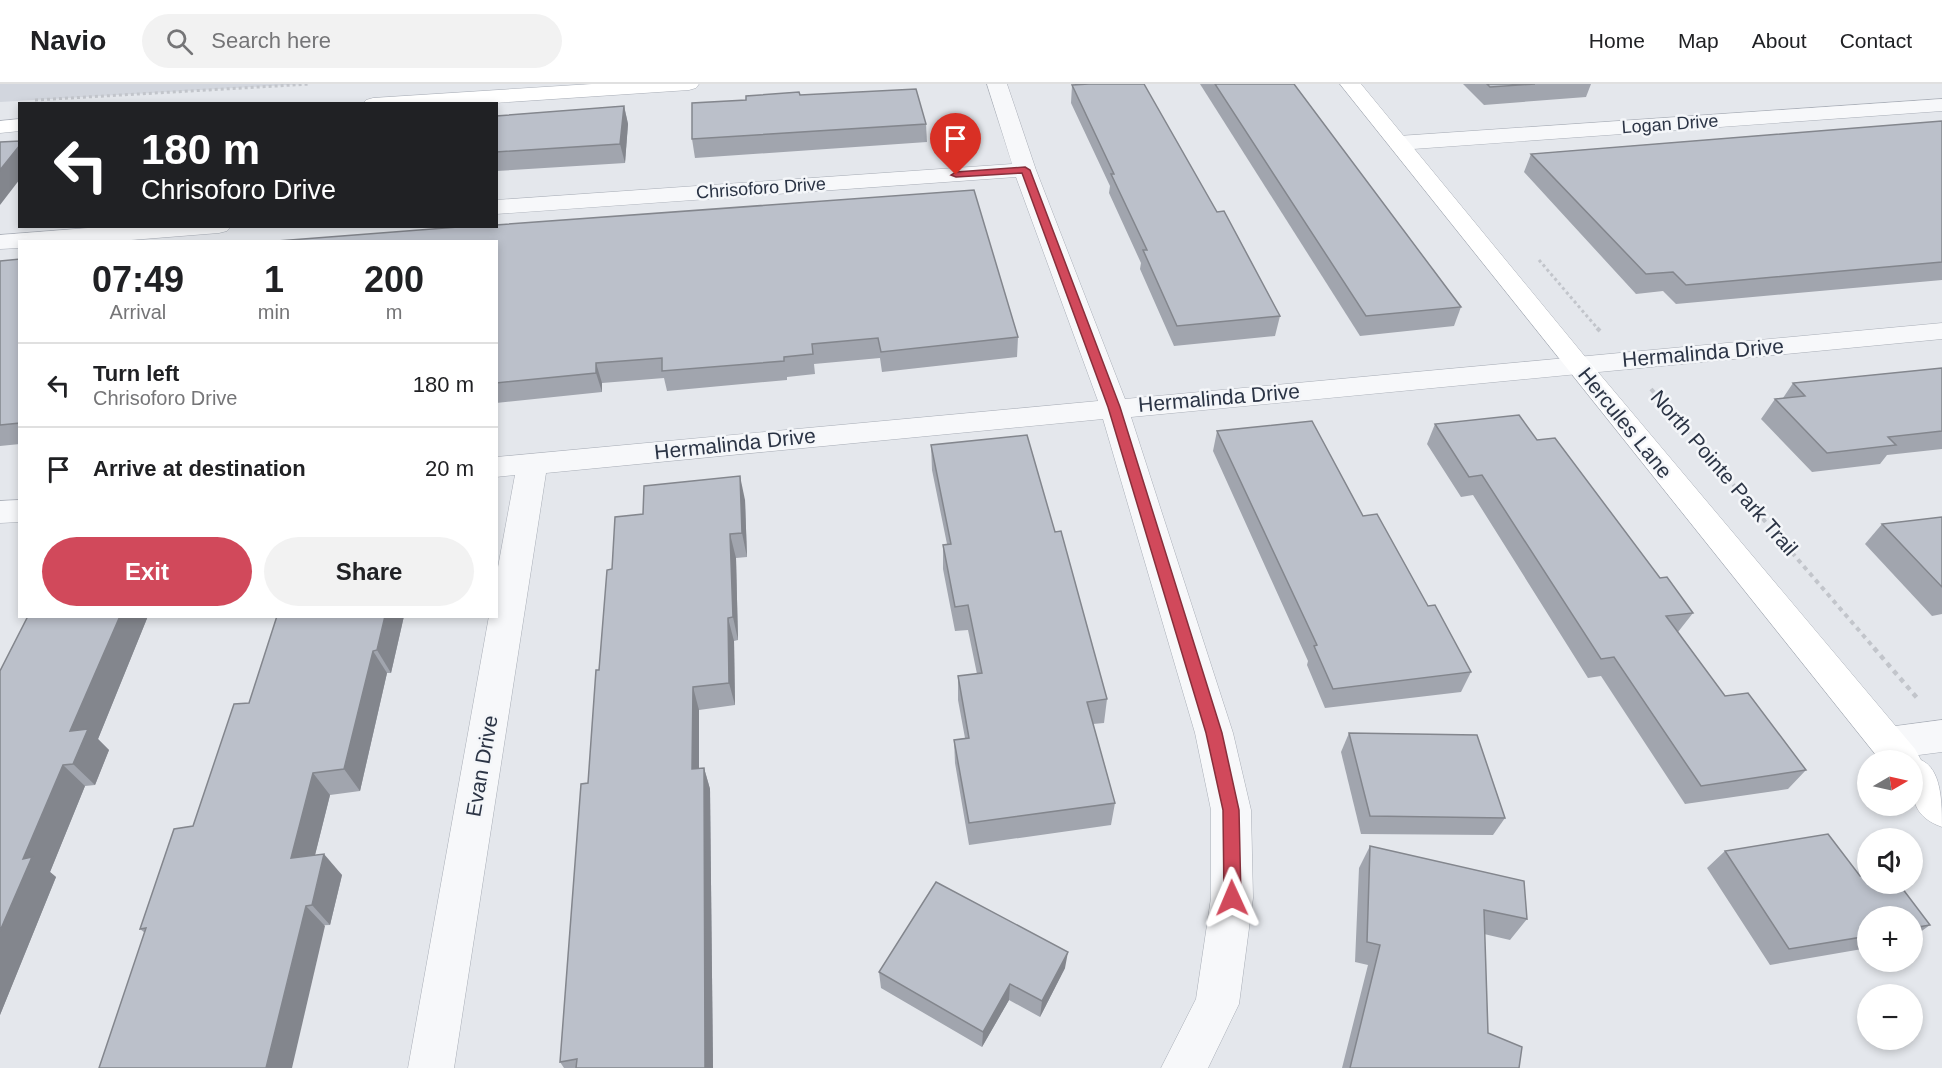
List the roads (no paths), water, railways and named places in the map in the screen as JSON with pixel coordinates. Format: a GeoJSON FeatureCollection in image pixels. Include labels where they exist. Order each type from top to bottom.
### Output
{"type":"FeatureCollection","features":[{"type":"Feature","properties":{"kind":"street"},"geometry":{"type":"LineString","coordinates":[[404,102],[688,84]]}},
{"type":"Feature","properties":{"kind":"street"},"geometry":{"type":"LineString","coordinates":[[997,84],[1025,170],[1114,407],[1214,733],[1231,810],[1232,898],[1216,1004],[1184,1068]]}},
{"type":"Feature","properties":{"kind":"street","name":"Hercules Lane"},"geometry":{"type":"LineString","coordinates":[[1350,84],[1576,365],[1893,750]]}},
{"type":"Feature","properties":{"kind":"street","name":"Logan Drive"},"geometry":{"type":"LineString","coordinates":[[1399,143],[1942,105]]}},
{"type":"Feature","properties":{"kind":"street"},"geometry":{"type":"LineString","coordinates":[[0,127],[18,125]]}},
{"type":"Feature","properties":{"kind":"street","name":"Chrisoforo Drive"},"geometry":{"type":"LineString","coordinates":[[498,207],[1025,170]]}},
{"type":"Feature","properties":{"kind":"street"},"geometry":{"type":"LineString","coordinates":[[27,240],[192,228]]}},
{"type":"Feature","properties":{"kind":"street"},"geometry":{"type":"LineString","coordinates":[[0,242],[18,241]]}},
{"type":"Feature","properties":{"kind":"street","name":"Hermalinda Drive"},"geometry":{"type":"LineString","coordinates":[[514,465],[1942,331]]}},
{"type":"Feature","properties":{"kind":"street","name":"Evan Drive"},"geometry":{"type":"LineString","coordinates":[[498,581],[514,465]]}},
{"type":"Feature","properties":{"kind":"street"},"geometry":{"type":"LineString","coordinates":[[0,512],[18,511]]}},
{"type":"Feature","properties":{"kind":"street","name":"Evan Drive"},"geometry":{"type":"LineString","coordinates":[[431,1068],[493,618]]}},
{"type":"Feature","properties":{"kind":"street"},"geometry":{"type":"LineString","coordinates":[[1901,750],[1942,736]]}},
{"type":"Feature","properties":{"kind":"street"},"geometry":{"type":"LineString","coordinates":[[1923,787],[1942,810]]}}]}
